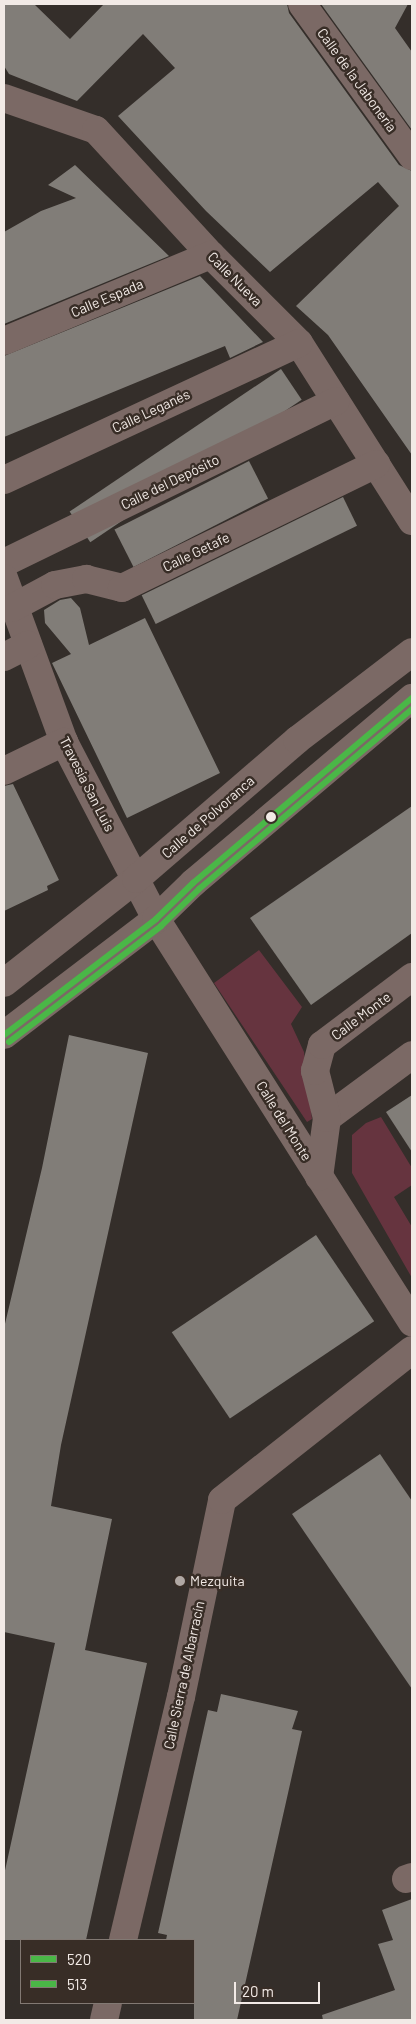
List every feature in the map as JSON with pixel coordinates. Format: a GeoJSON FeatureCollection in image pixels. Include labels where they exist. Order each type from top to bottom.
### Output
{"type":"FeatureCollection","features":[{"type":"Feature","properties":{"kind":"street","name":"Calle de la Jabonería"},"geometry":{"type":"LineString","coordinates":[[302,4],[412,156]]}},
{"type":"Feature","properties":{"kind":"street","name":"Calle Nueva"},"geometry":{"type":"LineString","coordinates":[[4,98],[96,130],[211,255],[299,343],[412,521]]}},
{"type":"Feature","properties":{"kind":"street","name":"Calle Espada"},"geometry":{"type":"LineString","coordinates":[[4,342],[211,255]]}},
{"type":"Feature","properties":{"kind":"street","name":"Calle Leganés"},"geometry":{"type":"LineString","coordinates":[[4,480],[299,343]]}},
{"type":"Feature","properties":{"kind":"street","name":"Calle del Depósito"},"geometry":{"type":"LineString","coordinates":[[4,563],[336,401]]}},
{"type":"Feature","properties":{"kind":"street","name":"Calle Getafe"},"geometry":{"type":"LineString","coordinates":[[12,608],[55,586],[86,579],[122,588],[376,464]]}},
{"type":"Feature","properties":{"kind":"street","name":"Travesía San Luis"},"geometry":{"type":"LineString","coordinates":[[4,578],[12,608],[28,645],[64,742],[156,919]]}},
{"type":"Feature","properties":{"kind":"street"},"geometry":{"type":"LineString","coordinates":[[4,657],[28,645]]}},
{"type":"Feature","properties":{"kind":"street","name":"Calle de Polvoranca"},"geometry":{"type":"LineString","coordinates":[[4,983],[136,879],[297,740],[412,652]]}},
{"type":"Feature","properties":{"kind":"street"},"geometry":{"type":"LineString","coordinates":[[4,1035],[156,919],[193,883],[412,698]]}},
{"type":"Feature","properties":{"kind":"street"},"geometry":{"type":"LineString","coordinates":[[4,771],[64,742]]}},
{"type":"Feature","properties":{"kind":"street","name":"Calle del Monte"},"geometry":{"type":"LineString","coordinates":[[156,919],[412,1323]]}},
{"type":"Feature","properties":{"kind":"street","name":"Calle Monte"},"geometry":{"type":"LineString","coordinates":[[319,1177],[327,1118],[315,1071],[322,1045],[412,977]]}},
{"type":"Feature","properties":{"kind":"street"},"geometry":{"type":"LineString","coordinates":[[327,1118],[412,1055]]}},
{"type":"Feature","properties":{"kind":"street","name":"Calle Sierra de Albarracín"},"geometry":{"type":"LineString","coordinates":[[123,1939],[181,1697],[222,1500],[412,1350]]}},
{"type":"Feature","properties":{"kind":"street"},"geometry":{"type":"LineString","coordinates":[[104,2020],[108,2004]]}},
{"type":"Feature","properties":{"kind":"shaded area"},"geometry":{"type":"Polygon","coordinates":[[[259,950],[302,1007],[291,1024],[304,1052],[312,1119],[307,1122],[214,983],[259,950]]]}},
{"type":"Feature","properties":{"kind":"shaded area"},"geometry":{"type":"Polygon","coordinates":[[[381,1117],[412,1168],[412,1185],[394,1197],[412,1227],[412,1278],[352,1173],[352,1135],[366,1123],[381,1117]]]}},
{"type":"Feature","properties":{"kind":"building"},"geometry":{"type":"Polygon","coordinates":[[[4,4],[34,4],[70,39],[104,4],[287,4],[289,13],[399,165],[412,171],[412,455],[328,335],[296,306],[399,206],[378,182],[270,272],[206,211],[118,116],[175,68],[143,34],[77,101],[9,74],[4,66],[4,4]]]}},
{"type":"Feature","properties":{"kind":"building"},"geometry":{"type":"Polygon","coordinates":[[[321,4],[408,4],[395,28],[412,52],[412,130],[321,4]]]}},
{"type":"Feature","properties":{"kind":"building"},"geometry":{"type":"Polygon","coordinates":[[[75,165],[169,256],[4,324],[4,232],[41,211],[76,198],[48,185],[75,165]]]}},
{"type":"Feature","properties":{"kind":"building"},"geometry":{"type":"Polygon","coordinates":[[[200,276],[263,342],[230,358],[225,346],[4,437],[4,356],[200,276]]]}},
{"type":"Feature","properties":{"kind":"building"},"geometry":{"type":"Polygon","coordinates":[[[281,369],[302,400],[90,542],[70,512],[281,369]]]}},
{"type":"Feature","properties":{"kind":"building"},"geometry":{"type":"Polygon","coordinates":[[[249,461],[268,498],[134,567],[114,530],[249,461]]]}},
{"type":"Feature","properties":{"kind":"building"},"geometry":{"type":"Polygon","coordinates":[[[343,497],[357,526],[156,624],[142,595],[343,497]]]}},
{"type":"Feature","properties":{"kind":"building"},"geometry":{"type":"Polygon","coordinates":[[[71,598],[80,608],[89,645],[145,618],[220,773],[127,818],[52,663],[71,654],[45,623],[44,610],[60,600],[71,598]]]}},
{"type":"Feature","properties":{"kind":"building"},"geometry":{"type":"Polygon","coordinates":[[[13,784],[59,880],[47,886],[48,890],[4,911],[4,786],[13,784]]]}},
{"type":"Feature","properties":{"kind":"building"},"geometry":{"type":"Polygon","coordinates":[[[412,806],[412,933],[311,1005],[250,918],[412,806]]]}},
{"type":"Feature","properties":{"kind":"building"},"geometry":{"type":"Polygon","coordinates":[[[69,1035],[148,1053],[61,1445],[51,1506],[112,1519],[85,1650],[147,1663],[86,1939],[4,1940],[4,1875],[55,1643],[4,1632],[4,1328],[42,1168],[69,1035]]]}},
{"type":"Feature","properties":{"kind":"building"},"geometry":{"type":"Polygon","coordinates":[[[412,1095],[412,1152],[386,1112],[412,1095]]]}},
{"type":"Feature","properties":{"kind":"building"},"geometry":{"type":"Polygon","coordinates":[[[316,1235],[374,1321],[230,1419],[172,1332],[316,1235]]]}},
{"type":"Feature","properties":{"kind":"building"},"geometry":{"type":"Polygon","coordinates":[[[380,1454],[412,1501],[412,1689],[292,1514],[380,1454]]]}},
{"type":"Feature","properties":{"kind":"building"},"geometry":{"type":"Polygon","coordinates":[[[221,1694],[298,1711],[292,1729],[302,1731],[237,2020],[194,2020],[195,1939],[166,1939],[167,1935],[158,1933],[208,1710],[217,1712],[221,1694]]]}},
{"type":"Feature","properties":{"kind":"building"},"geometry":{"type":"Polygon","coordinates":[[[412,1899],[412,2020],[323,2020],[322,2015],[395,1990],[378,1944],[393,1940],[382,1910],[412,1899]]]}},
{"type":"Feature","properties":{"kind":"transit line","name":"520"},"geometry":{"type":"LineString","coordinates":[[4,1035],[156,919],[193,883],[412,698]]}},
{"type":"Feature","properties":{"kind":"transit line","name":"513"},"geometry":{"type":"LineString","coordinates":[[9,1042],[161,926],[199,889],[412,709]]}},
{"type":"Feature","properties":{"kind":"place","name":"Mezquita"},"geometry":{"type":"Point","coordinates":[180,1581]}}]}
